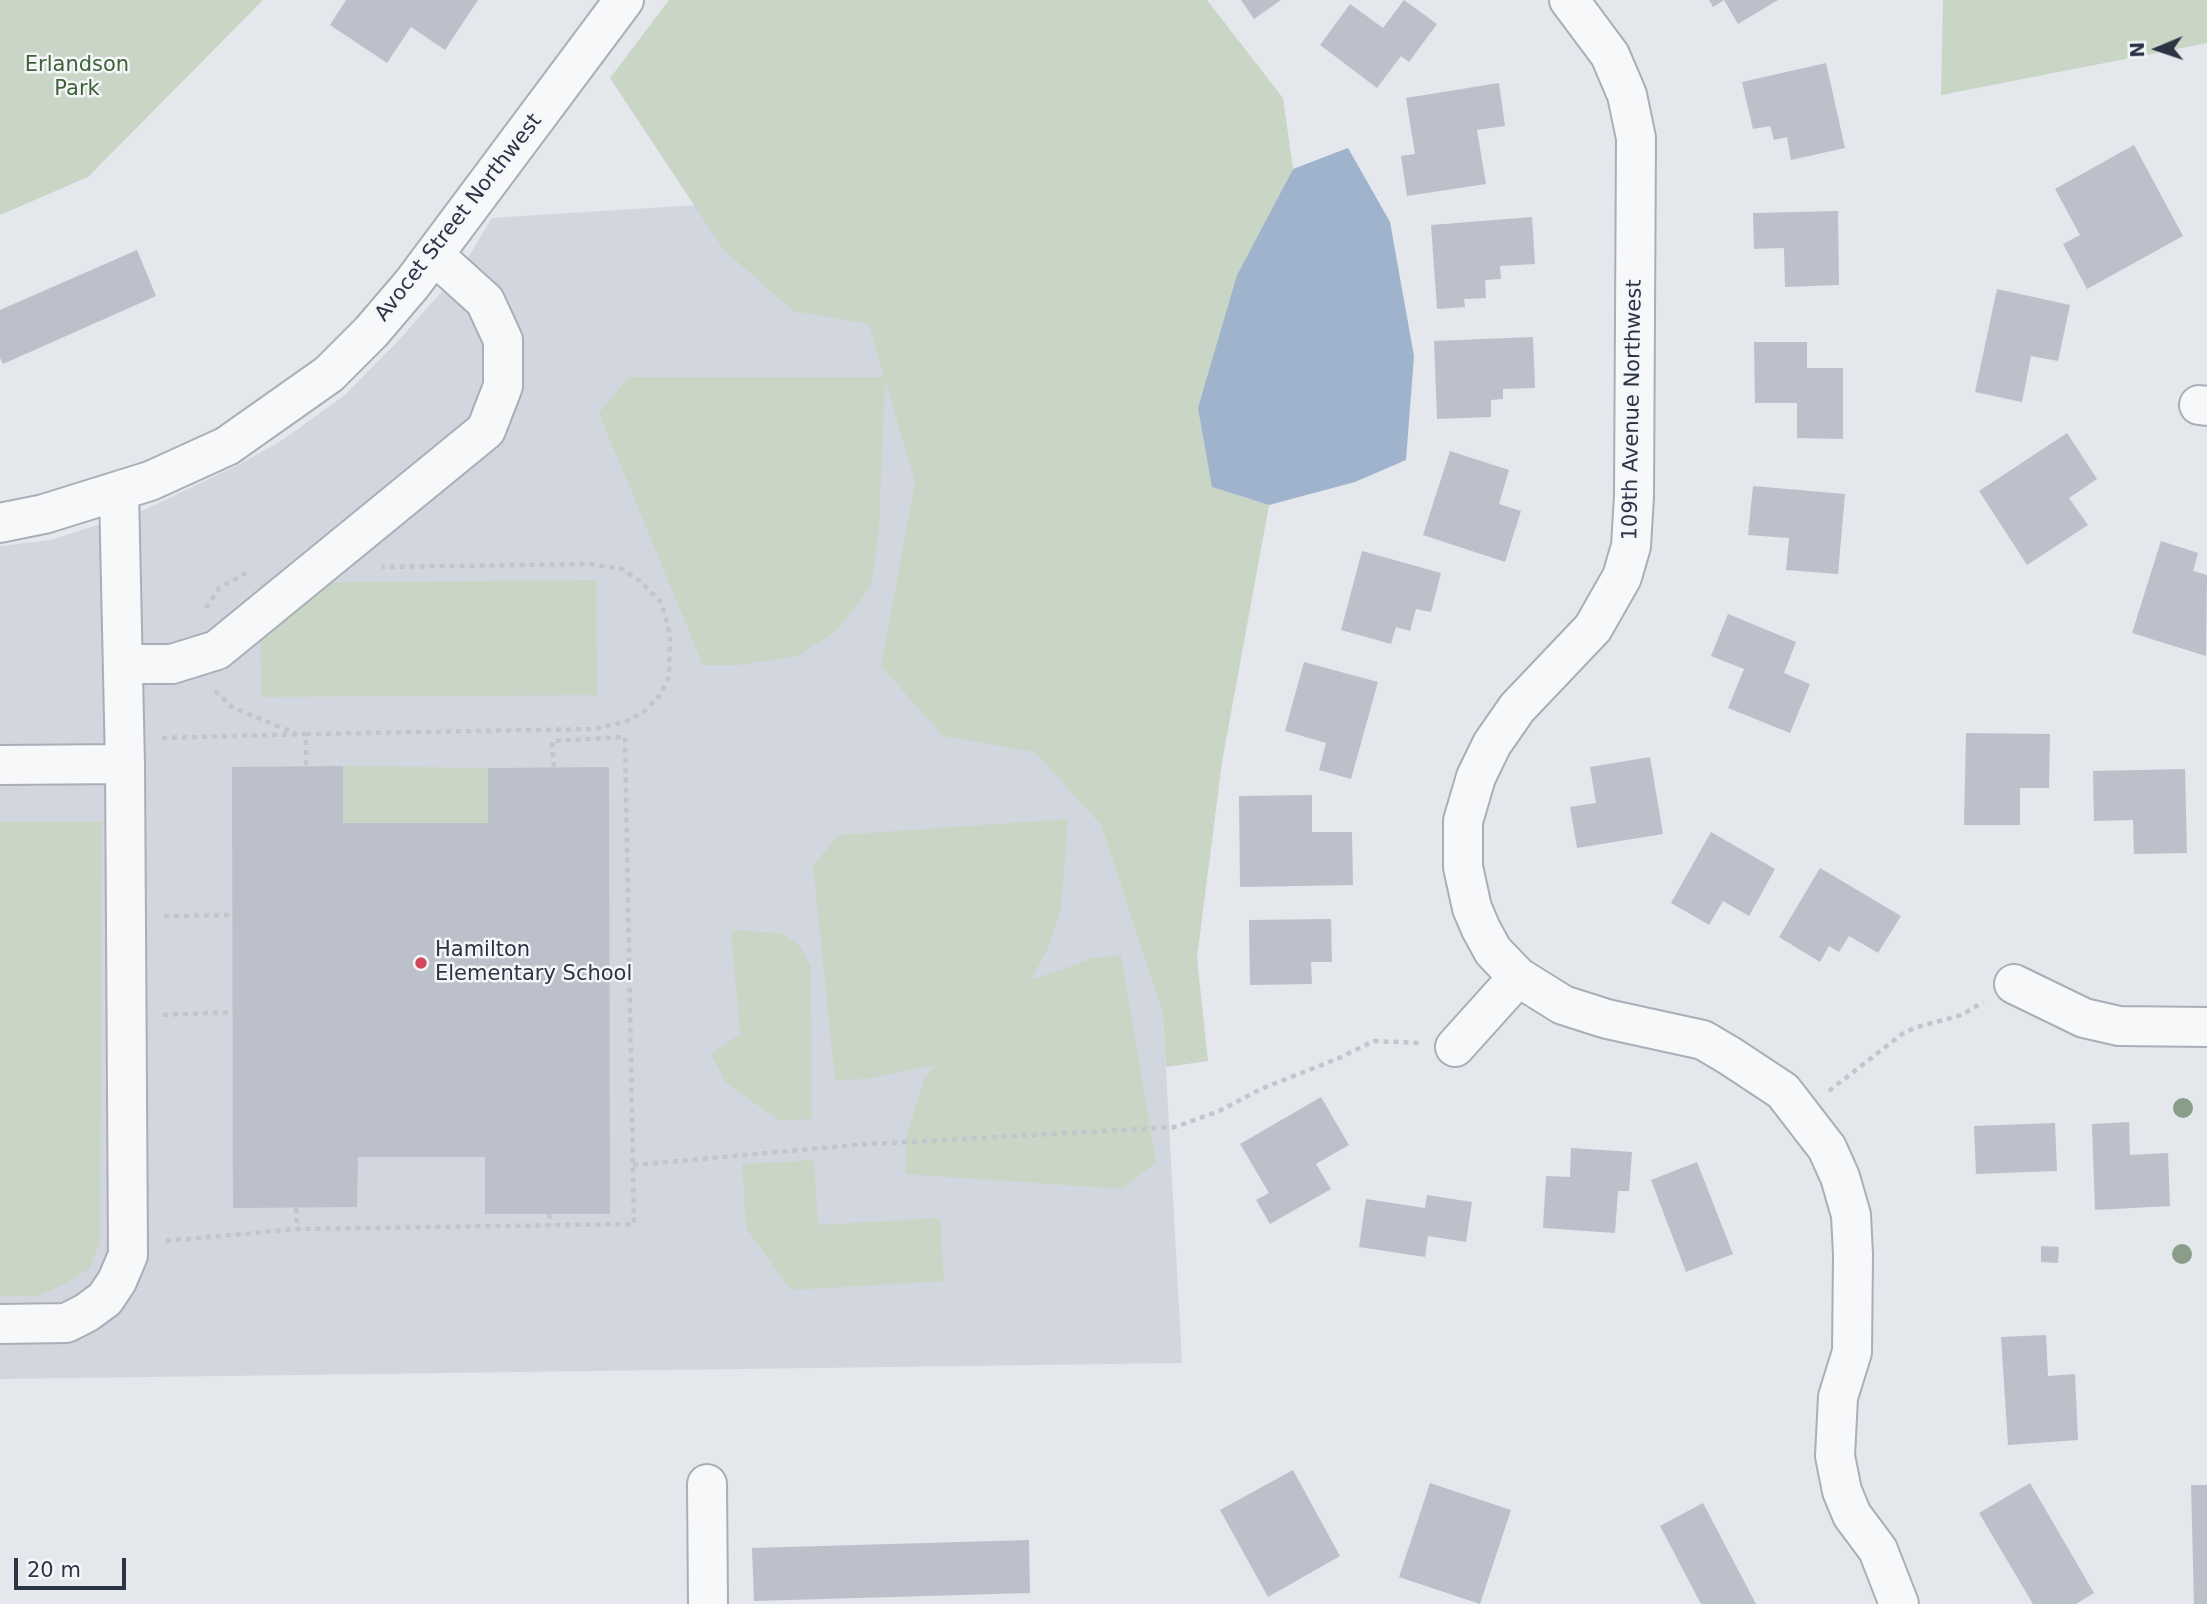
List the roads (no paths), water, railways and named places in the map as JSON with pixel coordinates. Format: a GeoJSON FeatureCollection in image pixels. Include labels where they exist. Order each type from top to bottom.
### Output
{"type":"FeatureCollection","features":[{"type":"Feature","properties":{"kind":"street","name":"Avocet Street Northwest"},"geometry":{"type":"LineString","coordinates":[[0,523],[44,514],[150,481],[227,446],[329,374],[371,332],[434,255],[624,0]]}},
{"type":"Feature","properties":{"kind":"street","name":"109th Avenue Northwest"},"geometry":{"type":"LineString","coordinates":[[1569,0],[1610,55],[1627,95],[1636,138],[1631,546],[1622,577],[1593,628],[1517,708],[1492,744],[1476,776],[1463,821],[1463,867],[1472,908],[1493,951],[1518,977],[1563,1006],[1703,1040],[1783,1091],[1827,1147],[1840,1177],[1851,1214],[1854,1311],[1852,1352],[1838,1397],[1835,1456],[1842,1491],[1853,1515],[1878,1550],[1899,1604]]}},
{"type":"Feature","properties":{"kind":"street"},"geometry":{"type":"LineString","coordinates":[[123,664],[172,664],[217,650],[486,430],[503,386],[503,340],[485,302],[434,255]]}},
{"type":"Feature","properties":{"kind":"street"},"geometry":{"type":"LineString","coordinates":[[0,1324],[66,1322],[86,1313],[105,1300],[128,1255],[125,764],[119,492]]}},
{"type":"Feature","properties":{"kind":"street"},"geometry":{"type":"LineString","coordinates":[[0,765],[125,764]]}},
{"type":"Feature","properties":{"kind":"street"},"geometry":{"type":"LineString","coordinates":[[1455,1047],[1518,977]]}},
{"type":"Feature","properties":{"kind":"street"},"geometry":{"type":"LineString","coordinates":[[2014,984],[2084,1018],[2119,1026],[2207,1027]]}},
{"type":"Feature","properties":{"kind":"street"},"geometry":{"type":"LineString","coordinates":[[707,1484],[708,1604]]}},
{"type":"Feature","properties":{"kind":"water"},"geometry":{"type":"Polygon","coordinates":[[[1348,148],[1390,222],[1414,356],[1406,460],[1355,482],[1269,505],[1212,487],[1198,408],[1237,275],[1293,169],[1348,148]]]}},
{"type":"Feature","properties":{"kind":"place","name":"Hamilton Elementary School"},"geometry":{"type":"Point","coordinates":[421,963]}},
{"type":"Feature","properties":{"kind":"park label","name":"Erlandson Park"},"geometry":{"type":"Point","coordinates":[77,78]}}]}
